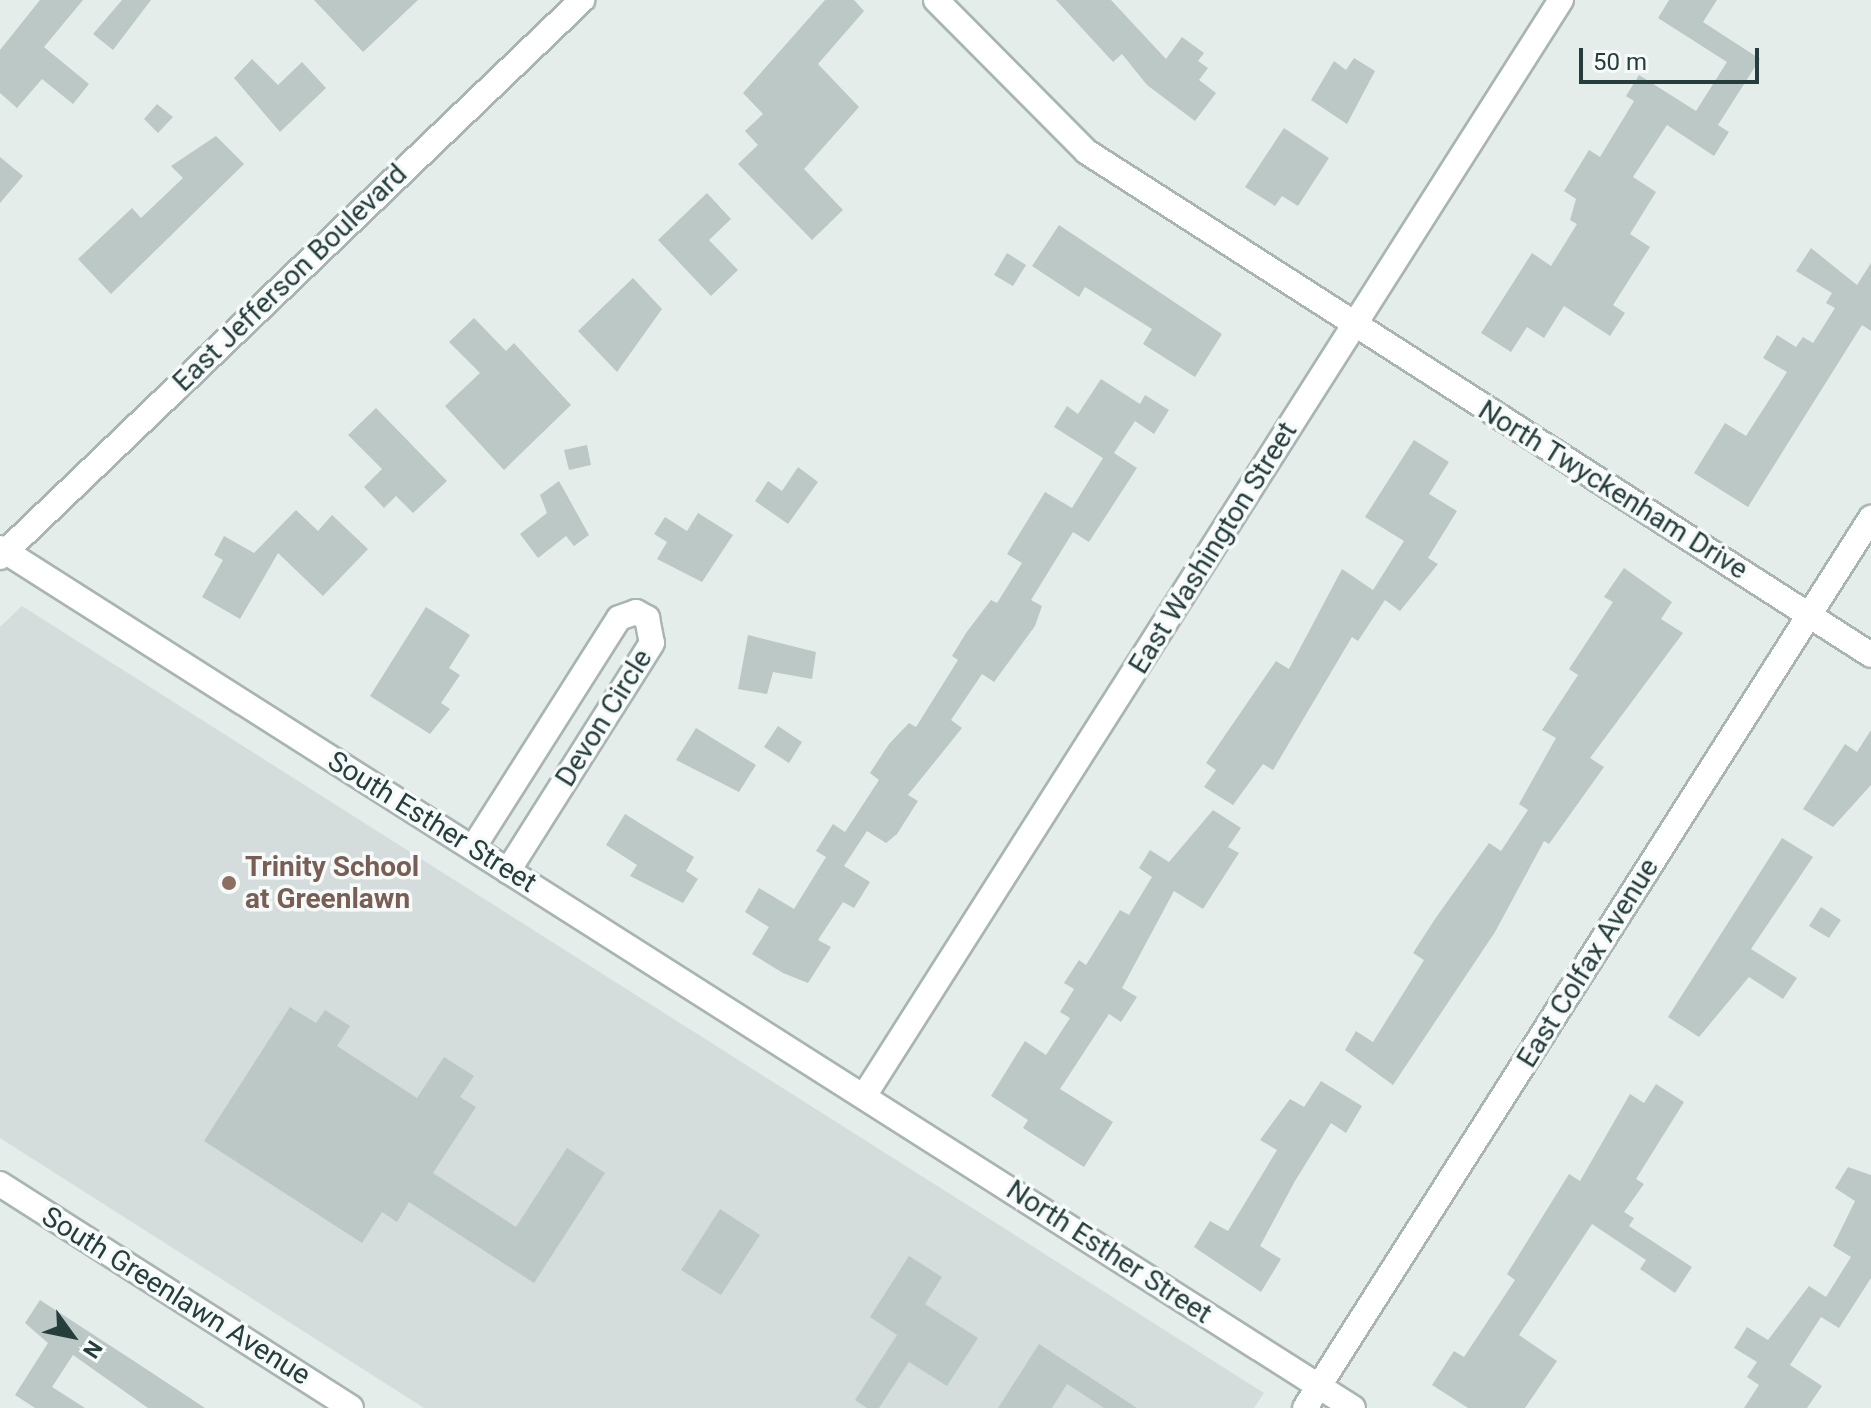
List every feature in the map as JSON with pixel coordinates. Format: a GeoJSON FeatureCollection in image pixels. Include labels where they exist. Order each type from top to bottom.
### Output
{"type":"FeatureCollection","features":[{"type":"Feature","properties":{"kind":"street","name":"East Jefferson Boulevard"},"geometry":{"type":"LineString","coordinates":[[2,552],[582,0]]}},
{"type":"Feature","properties":{"kind":"street","name":"North Twyckenham Drive"},"geometry":{"type":"LineString","coordinates":[[936,0],[1087,152],[1871,655]]}},
{"type":"Feature","properties":{"kind":"street","name":"East Washington Street"},"geometry":{"type":"LineString","coordinates":[[864,1096],[1561,0]]}},
{"type":"Feature","properties":{"kind":"street","name":"East Colfax Avenue"},"geometry":{"type":"LineString","coordinates":[[1305,1408],[1871,518]]}},
{"type":"Feature","properties":{"kind":"street","name":"South Esther Street"},"geometry":{"type":"LineString","coordinates":[[2,552],[864,1096]]}},
{"type":"Feature","properties":{"kind":"street","name":"Devon Circle"},"geometry":{"type":"LineString","coordinates":[[473,848],[619,618],[627,612],[647,618],[652,643],[508,871]]}},
{"type":"Feature","properties":{"kind":"street","name":"North Esther Street"},"geometry":{"type":"LineString","coordinates":[[864,1096],[1353,1408]]}},
{"type":"Feature","properties":{"kind":"street","name":"South Greenlawn Avenue"},"geometry":{"type":"LineString","coordinates":[[0,1184],[351,1408]]}},
{"type":"Feature","properties":{"kind":"shaded area","name":"Trinity School at Greenlawn"},"geometry":{"type":"Polygon","coordinates":[[[22,606],[1264,1393],[1254,1408],[424,1408],[0,1138],[0,627],[22,606]]]}},
{"type":"Feature","properties":{"kind":"building"},"geometry":{"type":"Polygon","coordinates":[[[40,0],[83,0],[44,47],[89,84],[73,104],[42,79],[17,108],[0,93],[0,50],[40,0]]]}},
{"type":"Feature","properties":{"kind":"building"},"geometry":{"type":"Polygon","coordinates":[[[122,0],[151,0],[113,50],[93,34],[122,0]]]}},
{"type":"Feature","properties":{"kind":"building"},"geometry":{"type":"Polygon","coordinates":[[[314,0],[418,0],[363,52],[314,0]]]}},
{"type":"Feature","properties":{"kind":"building"},"geometry":{"type":"Polygon","coordinates":[[[825,0],[854,0],[864,11],[818,64],[859,107],[804,169],[843,210],[812,240],[738,164],[758,145],[745,131],[763,114],[743,93],[825,0]]]}},
{"type":"Feature","properties":{"kind":"building"},"geometry":{"type":"Polygon","coordinates":[[[1056,0],[1111,0],[1166,59],[1182,37],[1204,53],[1198,61],[1208,68],[1199,80],[1216,93],[1195,121],[1147,85],[1122,54],[1113,62],[1056,0]]]}},
{"type":"Feature","properties":{"kind":"building"},"geometry":{"type":"Polygon","coordinates":[[[1669,0],[1717,0],[1703,22],[1760,59],[1718,125],[1729,132],[1714,156],[1667,125],[1633,177],[1656,192],[1630,234],[1650,247],[1613,305],[1625,313],[1610,336],[1564,306],[1544,338],[1527,327],[1511,352],[1481,333],[1532,253],[1551,266],[1577,224],[1570,220],[1576,199],[1564,191],[1589,150],[1600,157],[1634,101],[1626,96],[1639,75],[1696,111],[1727,62],[1658,18],[1669,0]]]}},
{"type":"Feature","properties":{"kind":"building"},"geometry":{"type":"Polygon","coordinates":[[[1354,58],[1375,71],[1347,124],[1311,100],[1334,61],[1346,70],[1354,58]]]}},
{"type":"Feature","properties":{"kind":"building"},"geometry":{"type":"Polygon","coordinates":[[[252,59],[278,85],[302,62],[326,88],[280,132],[234,78],[252,59]]]}},
{"type":"Feature","properties":{"kind":"building"},"geometry":{"type":"Polygon","coordinates":[[[157,104],[173,117],[158,133],[144,119],[157,104]]]}},
{"type":"Feature","properties":{"kind":"building"},"geometry":{"type":"Polygon","coordinates":[[[1284,128],[1329,158],[1298,206],[1282,196],[1275,206],[1245,187],[1284,128]]]}},
{"type":"Feature","properties":{"kind":"building"},"geometry":{"type":"Polygon","coordinates":[[[216,136],[244,164],[111,294],[78,259],[132,208],[141,218],[183,178],[171,166],[216,136]]]}},
{"type":"Feature","properties":{"kind":"building"},"geometry":{"type":"Polygon","coordinates":[[[0,157],[23,176],[0,203],[0,157]]]}},
{"type":"Feature","properties":{"kind":"building"},"geometry":{"type":"Polygon","coordinates":[[[707,193],[731,219],[709,240],[738,270],[711,296],[658,240],[707,193]]]}},
{"type":"Feature","properties":{"kind":"building"},"geometry":{"type":"Polygon","coordinates":[[[1059,225],[1222,334],[1195,377],[1143,344],[1152,329],[1085,287],[1079,297],[1032,266],[1059,225]]]}},
{"type":"Feature","properties":{"kind":"building"},"geometry":{"type":"Polygon","coordinates":[[[1811,248],[1857,285],[1871,263],[1871,331],[1862,325],[1748,507],[1694,473],[1725,423],[1746,436],[1787,372],[1763,358],[1777,335],[1796,347],[1803,337],[1813,343],[1835,308],[1826,303],[1832,293],[1796,271],[1811,248]]]}},
{"type":"Feature","properties":{"kind":"building"},"geometry":{"type":"Polygon","coordinates":[[[1007,253],[1026,265],[1013,286],[994,275],[1007,253]]]}},
{"type":"Feature","properties":{"kind":"building"},"geometry":{"type":"Polygon","coordinates":[[[633,278],[662,309],[617,372],[578,331],[633,278]]]}},
{"type":"Feature","properties":{"kind":"building"},"geometry":{"type":"Polygon","coordinates":[[[474,318],[506,351],[514,343],[571,405],[504,470],[445,406],[480,373],[449,342],[474,318]]]}},
{"type":"Feature","properties":{"kind":"building"},"geometry":{"type":"Polygon","coordinates":[[[1101,379],[1140,404],[1145,395],[1169,410],[1154,434],[1135,421],[1114,453],[1137,468],[1089,542],[1073,532],[1031,600],[1042,606],[1035,626],[994,682],[982,674],[951,720],[962,728],[908,795],[918,801],[897,834],[886,843],[867,831],[844,866],[870,882],[854,908],[843,902],[818,940],[831,947],[808,983],[783,973],[752,954],[769,927],[745,912],[759,888],[794,909],[826,857],[816,851],[833,824],[845,832],[879,780],[870,773],[889,744],[909,723],[916,727],[958,660],[952,656],[966,633],[991,600],[997,603],[1022,563],[1007,554],[1045,492],[1072,508],[1103,458],[1054,427],[1067,406],[1078,414],[1101,379]]]}},
{"type":"Feature","properties":{"kind":"building"},"geometry":{"type":"Polygon","coordinates":[[[376,408],[447,481],[413,513],[396,496],[384,508],[364,487],[382,469],[348,435],[376,408]]]}},
{"type":"Feature","properties":{"kind":"building"},"geometry":{"type":"Polygon","coordinates":[[[1414,440],[1449,462],[1429,494],[1457,511],[1428,558],[1438,564],[1400,611],[1385,600],[1358,641],[1352,637],[1273,770],[1263,764],[1233,805],[1204,787],[1216,770],[1206,763],[1276,661],[1289,669],[1342,569],[1373,590],[1404,541],[1365,517],[1414,440]]]}},
{"type":"Feature","properties":{"kind":"building"},"geometry":{"type":"Polygon","coordinates":[[[587,445],[591,465],[569,470],[564,450],[587,445]]]}},
{"type":"Feature","properties":{"kind":"building"},"geometry":{"type":"Polygon","coordinates":[[[798,467],[818,482],[788,524],[755,501],[768,481],[782,491],[798,467]]]}},
{"type":"Feature","properties":{"kind":"building"},"geometry":{"type":"Polygon","coordinates":[[[559,481],[589,535],[574,546],[566,536],[538,558],[520,534],[547,513],[540,495],[559,481]]]}},
{"type":"Feature","properties":{"kind":"building"},"geometry":{"type":"Polygon","coordinates":[[[296,510],[318,531],[332,515],[368,549],[323,596],[278,553],[240,619],[202,597],[223,560],[214,555],[224,536],[254,553],[296,510]]]}},
{"type":"Feature","properties":{"kind":"building"},"geometry":{"type":"Polygon","coordinates":[[[698,513],[733,535],[702,582],[657,559],[667,542],[654,534],[665,517],[687,531],[698,513]]]}},
{"type":"Feature","properties":{"kind":"building"},"geometry":{"type":"Polygon","coordinates":[[[1624,568],[1672,602],[1661,619],[1683,633],[1590,758],[1604,767],[1549,844],[1544,841],[1495,932],[1393,1085],[1345,1050],[1356,1031],[1373,1042],[1424,960],[1413,953],[1435,919],[1489,843],[1501,851],[1528,810],[1519,804],[1556,738],[1542,730],[1578,675],[1569,669],[1613,602],[1604,597],[1624,568]]]}},
{"type":"Feature","properties":{"kind":"building"},"geometry":{"type":"Polygon","coordinates":[[[426,607],[470,635],[449,668],[460,675],[441,703],[450,709],[430,734],[370,696],[426,607]]]}},
{"type":"Feature","properties":{"kind":"building"},"geometry":{"type":"Polygon","coordinates":[[[748,635],[816,652],[812,679],[773,672],[767,694],[738,689],[748,635]]]}},
{"type":"Feature","properties":{"kind":"building"},"geometry":{"type":"Polygon","coordinates":[[[778,726],[802,742],[789,763],[764,747],[778,726]]]}},
{"type":"Feature","properties":{"kind":"building"},"geometry":{"type":"Polygon","coordinates":[[[696,728],[756,765],[739,792],[676,760],[696,728]]]}},
{"type":"Feature","properties":{"kind":"building"},"geometry":{"type":"Polygon","coordinates":[[[1871,730],[1871,785],[1833,827],[1803,809],[1845,744],[1857,752],[1871,730]]]}},
{"type":"Feature","properties":{"kind":"building"},"geometry":{"type":"Polygon","coordinates":[[[1213,810],[1241,828],[1228,847],[1239,853],[1203,909],[1174,891],[1122,988],[1137,997],[1121,1022],[1109,1014],[1060,1089],[1113,1122],[1084,1167],[1023,1128],[1028,1120],[991,1096],[1025,1041],[1046,1055],[1070,1018],[1060,1012],[1074,989],[1064,983],[1079,960],[1086,965],[1120,910],[1129,915],[1152,877],[1139,868],[1150,850],[1169,862],[1213,810]]]}},
{"type":"Feature","properties":{"kind":"building"},"geometry":{"type":"Polygon","coordinates":[[[625,814],[694,857],[686,871],[698,879],[683,903],[630,876],[637,865],[606,845],[625,814]]]}},
{"type":"Feature","properties":{"kind":"building"},"geometry":{"type":"Polygon","coordinates":[[[1782,838],[1813,857],[1751,949],[1797,978],[1783,999],[1749,977],[1699,1037],[1668,1017],[1782,838]]]}},
{"type":"Feature","properties":{"kind":"building"},"geometry":{"type":"Polygon","coordinates":[[[1821,907],[1841,920],[1829,938],[1809,926],[1821,907]]]}},
{"type":"Feature","properties":{"kind":"building"},"geometry":{"type":"Polygon","coordinates":[[[290,1007],[316,1023],[325,1010],[350,1026],[337,1046],[417,1098],[444,1057],[474,1076],[460,1097],[476,1107],[433,1173],[516,1227],[567,1148],[605,1173],[534,1283],[409,1202],[397,1222],[382,1212],[362,1243],[204,1141],[290,1007]]]}},
{"type":"Feature","properties":{"kind":"building"},"geometry":{"type":"Polygon","coordinates":[[[1321,1081],[1362,1106],[1346,1133],[1331,1123],[1295,1181],[1260,1246],[1281,1259],[1261,1292],[1194,1247],[1210,1221],[1228,1231],[1277,1150],[1260,1140],[1290,1099],[1304,1107],[1321,1081]]]}},
{"type":"Feature","properties":{"kind":"building"},"geometry":{"type":"Polygon","coordinates":[[[1656,1084],[1684,1102],[1636,1179],[1644,1184],[1624,1212],[1634,1218],[1629,1226],[1692,1267],[1675,1293],[1640,1269],[1646,1260],[1592,1224],[1519,1335],[1557,1361],[1525,1408],[1468,1408],[1432,1385],[1454,1351],[1464,1357],[1515,1280],[1507,1274],[1569,1174],[1580,1181],[1630,1094],[1644,1103],[1656,1084]]]}},
{"type":"Feature","properties":{"kind":"building"},"geometry":{"type":"Polygon","coordinates":[[[1848,1167],[1871,1175],[1871,1278],[1839,1328],[1821,1317],[1790,1365],[1822,1386],[1807,1408],[1744,1408],[1759,1385],[1747,1377],[1757,1362],[1734,1348],[1747,1327],[1768,1340],[1809,1286],[1826,1297],[1851,1257],[1833,1246],[1855,1201],[1835,1188],[1848,1167]]]}},
{"type":"Feature","properties":{"kind":"building"},"geometry":{"type":"Polygon","coordinates":[[[720,1209],[760,1235],[721,1295],[681,1270],[720,1209]]]}},
{"type":"Feature","properties":{"kind":"building"},"geometry":{"type":"Polygon","coordinates":[[[909,1256],[942,1277],[925,1304],[978,1338],[947,1386],[909,1362],[879,1408],[867,1408],[855,1400],[897,1335],[870,1317],[909,1256]]]}},
{"type":"Feature","properties":{"kind":"building"},"geometry":{"type":"Polygon","coordinates":[[[40,1300],[205,1408],[148,1408],[73,1355],[52,1387],[85,1408],[35,1408],[15,1395],[48,1343],[25,1323],[40,1300]]]}},
{"type":"Feature","properties":{"kind":"building"},"geometry":{"type":"Polygon","coordinates":[[[1039,1344],[1137,1408],[1104,1408],[1067,1384],[1052,1408],[998,1408],[1039,1344]]]}},
{"type":"Feature","properties":{"kind":"place","name":"Trinity School at Greenlawn"},"geometry":{"type":"Point","coordinates":[229,883]}}]}
